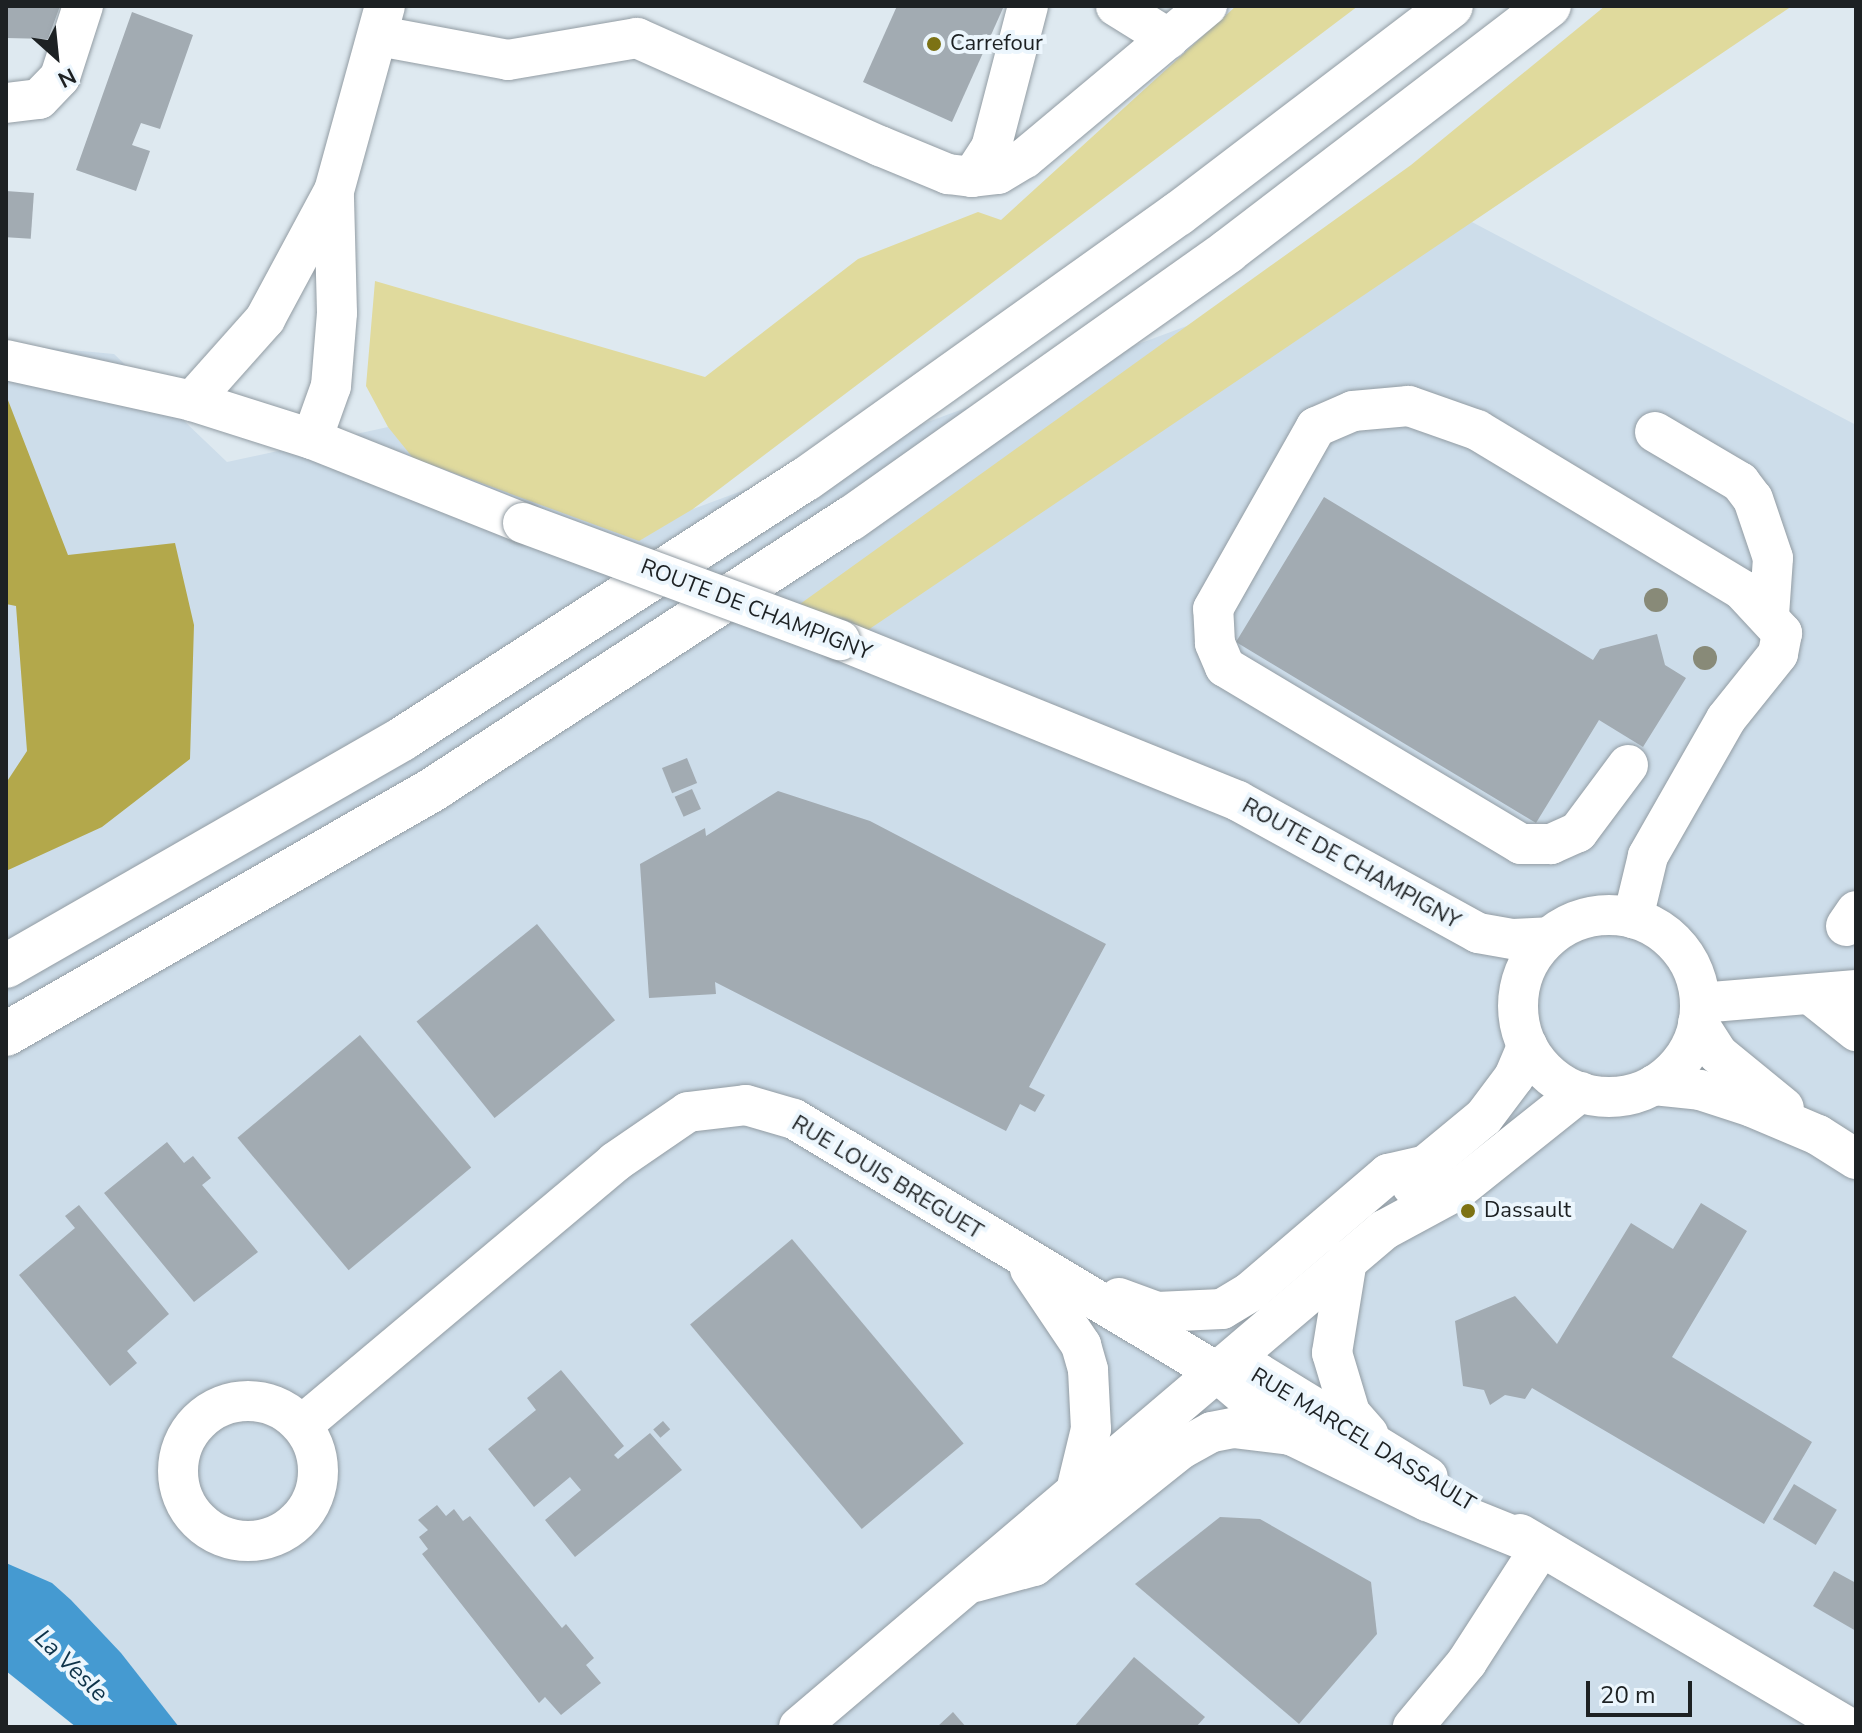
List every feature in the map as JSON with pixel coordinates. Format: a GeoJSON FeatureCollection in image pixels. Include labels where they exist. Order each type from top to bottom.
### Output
{"type":"FeatureCollection","features":[{"type":"Feature","properties":{"kind":"highway"},"geometry":{"type":"LineString","coordinates":[[6,1034],[435,788],[850,519],[1228,251],[1549,6]]}},
{"type":"Feature","properties":{"kind":"highway"},"geometry":{"type":"LineString","coordinates":[[6,966],[402,739],[806,479],[1178,214],[1444,11]]}},
{"type":"Feature","properties":{"kind":"street"},"geometry":{"type":"LineString","coordinates":[[6,103],[39,99],[60,77],[83,6]]}},
{"type":"Feature","properties":{"kind":"street"},"geometry":{"type":"LineString","coordinates":[[972,177],[991,148],[1028,6]]}},
{"type":"Feature","properties":{"kind":"street"},"geometry":{"type":"LineString","coordinates":[[1116,6],[1169,39]]}},
{"type":"Feature","properties":{"kind":"street"},"geometry":{"type":"LineString","coordinates":[[192,401],[265,319],[334,191],[382,21],[508,60],[637,38],[880,146],[948,174],[972,177],[998,174],[1025,158],[1207,6]]}},
{"type":"Feature","properties":{"kind":"street"},"geometry":{"type":"LineString","coordinates":[[312,439],[331,386],[337,313],[334,191]]}},
{"type":"Feature","properties":{"kind":"street","name":"ROUTE DE CHAMPIGNY"},"geometry":{"type":"LineString","coordinates":[[6,360],[192,401],[312,439],[523,523],[840,640],[1238,801],[1478,933],[1513,939],[1549,937]]}},
{"type":"Feature","properties":{"kind":"street"},"geometry":{"type":"LineString","coordinates":[[1628,765],[1578,832],[1551,844],[1521,844],[1225,667],[1215,643],[1213,609],[1316,427],[1353,411],[1409,406],[1477,430],[1742,590],[1769,615],[1782,633],[1778,654],[1726,719],[1648,856],[1633,918]]}},
{"type":"Feature","properties":{"kind":"street"},"geometry":{"type":"LineString","coordinates":[[1655,432],[1740,482],[1753,499],[1773,558],[1769,615]]}},
{"type":"Feature","properties":{"kind":"street"},"geometry":{"type":"LineString","coordinates":[[1699,1013],[1683,1059],[1654,1085],[1630,1095],[1580,1092],[1558,1082],[1527,1046],[1519,1015],[1521,983],[1549,937],[1589,917],[1633,918],[1673,941],[1696,980],[1699,1013],[1718,1054],[1818,1135],[1856,1159]]}},
{"type":"Feature","properties":{"kind":"street","name":"ROUTE DE CHAMPIGNY"},"geometry":{"type":"LineString","coordinates":[[1478,933],[1521,983]]}},
{"type":"Feature","properties":{"kind":"street"},"geometry":{"type":"LineString","coordinates":[[1699,1013],[1856,990]]}},
{"type":"Feature","properties":{"kind":"street"},"geometry":{"type":"LineString","coordinates":[[1811,995],[1856,1031]]}},
{"type":"Feature","properties":{"kind":"street"},"geometry":{"type":"LineString","coordinates":[[1384,1230],[1426,1165],[1484,1117],[1514,1077],[1527,1046]]}},
{"type":"Feature","properties":{"kind":"street"},"geometry":{"type":"LineString","coordinates":[[1654,1085],[1706,1092],[1818,1135]]}},
{"type":"Feature","properties":{"kind":"street"},"geometry":{"type":"LineString","coordinates":[[799,1727],[1214,1370],[1347,1260],[1384,1230],[1456,1191],[1580,1092]]}},
{"type":"Feature","properties":{"kind":"street","name":"RUE LOUIS BREGUET"},"geometry":{"type":"LineString","coordinates":[[302,1425],[615,1162],[688,1112],[746,1105],[794,1119],[1023,1260],[1214,1370]]}},
{"type":"Feature","properties":{"kind":"street"},"geometry":{"type":"LineString","coordinates":[[1023,1260],[1073,1274],[1157,1312],[1222,1309],[1250,1292],[1388,1174],[1426,1165]]}},
{"type":"Feature","properties":{"kind":"street"},"geometry":{"type":"LineString","coordinates":[[1023,1260],[1081,1345],[1088,1370],[1091,1429],[1077,1487]]}},
{"type":"Feature","properties":{"kind":"street"},"geometry":{"type":"LineString","coordinates":[[1347,1260],[1332,1353],[1350,1413],[1379,1446]]}},
{"type":"Feature","properties":{"kind":"street","name":"RUE MARCEL DASSAULT"},"geometry":{"type":"LineString","coordinates":[[1214,1370],[1291,1435],[1427,1501],[1541,1547]]}},
{"type":"Feature","properties":{"kind":"street","name":"RUE MARCEL DASSAULT"},"geometry":{"type":"LineString","coordinates":[[1214,1370],[1258,1373],[1541,1547],[1848,1727]]}},
{"type":"Feature","properties":{"kind":"street"},"geometry":{"type":"LineString","coordinates":[[964,1585],[1034,1566],[1181,1449],[1212,1432],[1233,1428],[1291,1435]]}},
{"type":"Feature","properties":{"kind":"street"},"geometry":{"type":"LineString","coordinates":[[1413,1727],[1467,1662],[1541,1547]]}},
{"type":"Feature","properties":{"kind":"shaded area"},"geometry":{"type":"Polygon","coordinates":[[[1236,6],[1358,6],[693,509],[639,541],[413,458],[388,427],[366,386],[375,281],[705,377],[858,259],[978,212],[1001,220],[1236,6]]]}},
{"type":"Feature","properties":{"kind":"shaded area"},"geometry":{"type":"Polygon","coordinates":[[[1605,6],[1792,6],[868,630],[800,604],[1411,165],[1605,6]]]}},
{"type":"Feature","properties":{"kind":"shaded area"},"geometry":{"type":"Polygon","coordinates":[[[1470,221],[1856,425],[1856,1727],[96,1727],[6,1640],[6,344],[114,354],[227,462],[388,427],[693,509],[1470,221]]]}},
{"type":"Feature","properties":{"kind":"shaded area"},"geometry":{"type":"Polygon","coordinates":[[[6,395],[68,555],[175,543],[194,625],[190,759],[102,827],[6,871],[6,783],[27,751],[16,606],[6,604],[6,395]]]}},
{"type":"Feature","properties":{"kind":"water","name":"La Vesle"},"geometry":{"type":"Polygon","coordinates":[[[6,1563],[52,1583],[71,1600],[121,1653],[179,1727],[76,1727],[6,1671],[6,1563]]]}},
{"type":"Feature","properties":{"kind":"building"},"geometry":{"type":"Polygon","coordinates":[[[6,6],[60,6],[48,39],[6,38],[6,6]]]}},
{"type":"Feature","properties":{"kind":"building","name":"Carrefour"},"geometry":{"type":"Polygon","coordinates":[[[897,6],[1004,6],[952,122],[863,82],[897,6]]]}},
{"type":"Feature","properties":{"kind":"building"},"geometry":{"type":"Polygon","coordinates":[[[132,12],[193,35],[160,129],[141,123],[132,145],[150,151],[136,191],[76,170],[132,12]]]}},
{"type":"Feature","properties":{"kind":"building"},"geometry":{"type":"Polygon","coordinates":[[[6,191],[34,193],[31,239],[6,237],[6,191]]]}},
{"type":"Feature","properties":{"kind":"building"},"geometry":{"type":"Polygon","coordinates":[[[1324,497],[1593,660],[1600,649],[1657,634],[1665,665],[1686,678],[1643,747],[1599,720],[1536,823],[1236,642],[1324,497]]]}},
{"type":"Feature","properties":{"kind":"building"},"geometry":{"type":"Polygon","coordinates":[[[687,758],[697,783],[672,793],[662,768],[687,758]]]}},
{"type":"Feature","properties":{"kind":"building"},"geometry":{"type":"Polygon","coordinates":[[[692,789],[701,809],[684,817],[675,797],[692,789]]]}},
{"type":"Feature","properties":{"kind":"building"},"geometry":{"type":"Polygon","coordinates":[[[778,791],[870,821],[1106,944],[1029,1087],[1045,1095],[1035,1112],[1020,1104],[1006,1131],[715,982],[716,994],[649,998],[640,864],[705,828],[706,836],[778,791]]]}},
{"type":"Feature","properties":{"kind":"building"},"geometry":{"type":"Polygon","coordinates":[[[537,924],[615,1020],[495,1118],[417,1022],[537,924]]]}},
{"type":"Feature","properties":{"kind":"building"},"geometry":{"type":"Polygon","coordinates":[[[360,1035],[471,1168],[349,1270],[237,1138],[360,1035]]]}},
{"type":"Feature","properties":{"kind":"building"},"geometry":{"type":"Polygon","coordinates":[[[167,1142],[184,1163],[193,1156],[211,1178],[202,1185],[258,1252],[194,1302],[104,1193],[167,1142]]]}},
{"type":"Feature","properties":{"kind":"building"},"geometry":{"type":"Polygon","coordinates":[[[1701,1203],[1747,1231],[1672,1357],[1812,1442],[1764,1524],[1532,1388],[1525,1399],[1505,1395],[1490,1405],[1484,1390],[1463,1386],[1455,1321],[1515,1296],[1557,1344],[1631,1223],[1673,1249],[1701,1203]]]}},
{"type":"Feature","properties":{"kind":"building"},"geometry":{"type":"Polygon","coordinates":[[[79,1205],[169,1314],[127,1351],[137,1363],[110,1386],[19,1275],[75,1228],[65,1216],[79,1205]]]}},
{"type":"Feature","properties":{"kind":"building"},"geometry":{"type":"Polygon","coordinates":[[[792,1239],[964,1444],[862,1529],[690,1324],[792,1239]]]}},
{"type":"Feature","properties":{"kind":"building"},"geometry":{"type":"Polygon","coordinates":[[[561,1370],[624,1446],[614,1455],[618,1459],[650,1433],[682,1470],[575,1557],[545,1520],[581,1490],[570,1477],[534,1507],[488,1449],[536,1410],[527,1398],[561,1370]]]}},
{"type":"Feature","properties":{"kind":"building"},"geometry":{"type":"Polygon","coordinates":[[[663,1421],[670,1429],[660,1438],[653,1430],[663,1421]]]}},
{"type":"Feature","properties":{"kind":"building"},"geometry":{"type":"Polygon","coordinates":[[[1794,1484],[1837,1510],[1816,1545],[1773,1519],[1794,1484]]]}},
{"type":"Feature","properties":{"kind":"building"},"geometry":{"type":"Polygon","coordinates":[[[437,1505],[446,1516],[454,1509],[463,1521],[470,1516],[562,1628],[566,1624],[594,1658],[586,1665],[601,1683],[561,1715],[545,1697],[539,1703],[422,1554],[428,1549],[419,1537],[428,1530],[418,1520],[437,1505]]]}},
{"type":"Feature","properties":{"kind":"building"},"geometry":{"type":"Polygon","coordinates":[[[1220,1517],[1260,1519],[1371,1582],[1377,1634],[1299,1724],[1135,1584],[1220,1517]]]}},
{"type":"Feature","properties":{"kind":"building"},"geometry":{"type":"Polygon","coordinates":[[[1834,1571],[1856,1583],[1856,1631],[1813,1606],[1834,1571]]]}},
{"type":"Feature","properties":{"kind":"building"},"geometry":{"type":"Polygon","coordinates":[[[1134,1657],[1205,1717],[1196,1727],[1074,1727],[1134,1657]]]}},
{"type":"Feature","properties":{"kind":"building"},"geometry":{"type":"Polygon","coordinates":[[[953,1712],[966,1727],[937,1727],[953,1712]]]}},
{"type":"Feature","properties":{"kind":"place","name":"Carrefour"},"geometry":{"type":"Point","coordinates":[934,44]}},
{"type":"Feature","properties":{"kind":"place","name":"Dassault"},"geometry":{"type":"Point","coordinates":[1468,1211]}}]}
